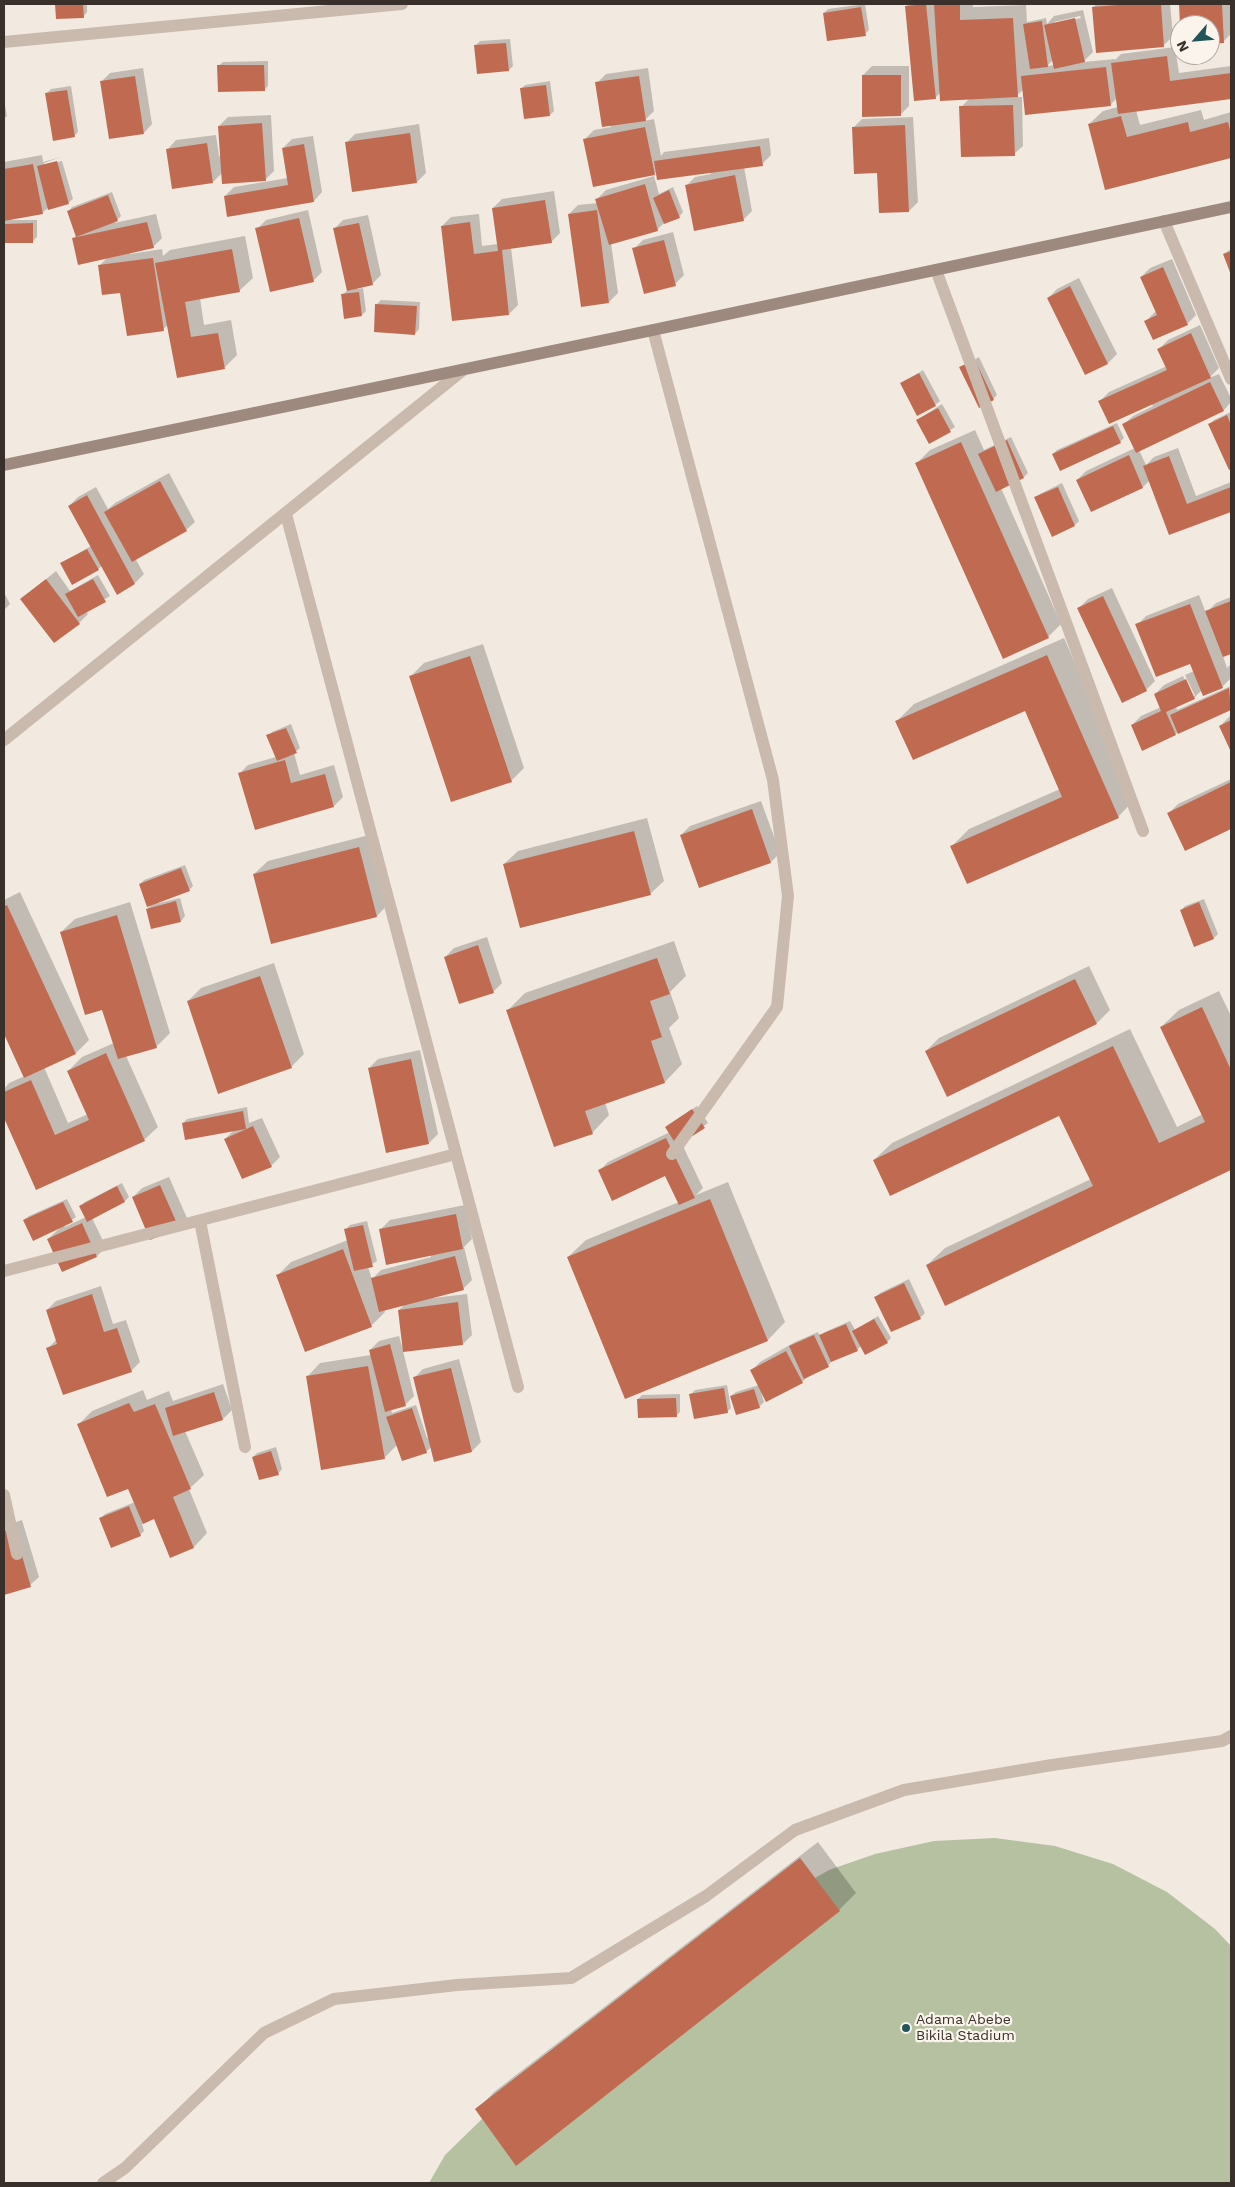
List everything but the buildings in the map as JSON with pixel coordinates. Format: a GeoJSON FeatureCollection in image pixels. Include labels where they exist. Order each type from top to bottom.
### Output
{"type":"FeatureCollection","features":[{"type":"Feature","properties":{"kind":"street"},"geometry":{"type":"LineString","coordinates":[[4,42],[342,7],[402,4]]}},
{"type":"Feature","properties":{"kind":"street"},"geometry":{"type":"LineString","coordinates":[[4,465],[1231,207]]}},
{"type":"Feature","properties":{"kind":"street"},"geometry":{"type":"LineString","coordinates":[[1164,221],[1231,379]]}},
{"type":"Feature","properties":{"kind":"street"},"geometry":{"type":"LineString","coordinates":[[936,270],[1143,831]]}},
{"type":"Feature","properties":{"kind":"street"},"geometry":{"type":"LineString","coordinates":[[653,330],[773,780],[788,896],[777,1007],[672,1154]]}},
{"type":"Feature","properties":{"kind":"street"},"geometry":{"type":"LineString","coordinates":[[4,740],[463,370]]}},
{"type":"Feature","properties":{"kind":"street"},"geometry":{"type":"LineString","coordinates":[[286,514],[518,1387]]}},
{"type":"Feature","properties":{"kind":"street"},"geometry":{"type":"LineString","coordinates":[[4,1271],[456,1154]]}},
{"type":"Feature","properties":{"kind":"street"},"geometry":{"type":"LineString","coordinates":[[200,1221],[245,1447]]}},
{"type":"Feature","properties":{"kind":"street"},"geometry":{"type":"LineString","coordinates":[[4,1495],[17,1554]]}},
{"type":"Feature","properties":{"kind":"street"},"geometry":{"type":"LineString","coordinates":[[103,2183],[125,2168],[264,2033],[334,1999],[457,1985],[570,1978],[706,1896],[795,1830],[904,1790],[1222,1741],[1231,1736]]}},
{"type":"Feature","properties":{"kind":"green space","name":"Adama Abebe Bikila Stadium"},"geometry":{"type":"Polygon","coordinates":[[[995,1838],[1055,1846],[1113,1864],[1167,1892],[1215,1929],[1231,1946],[1231,2183],[429,2183],[445,2155],[482,2119],[475,2109],[800,1858],[815,1878],[829,1870],[875,1854],[934,1841],[995,1838]]]}},
{"type":"Feature","properties":{"kind":"place","name":"Adama Abebe Bikila Stadium"},"geometry":{"type":"Point","coordinates":[906,2028]}}]}
